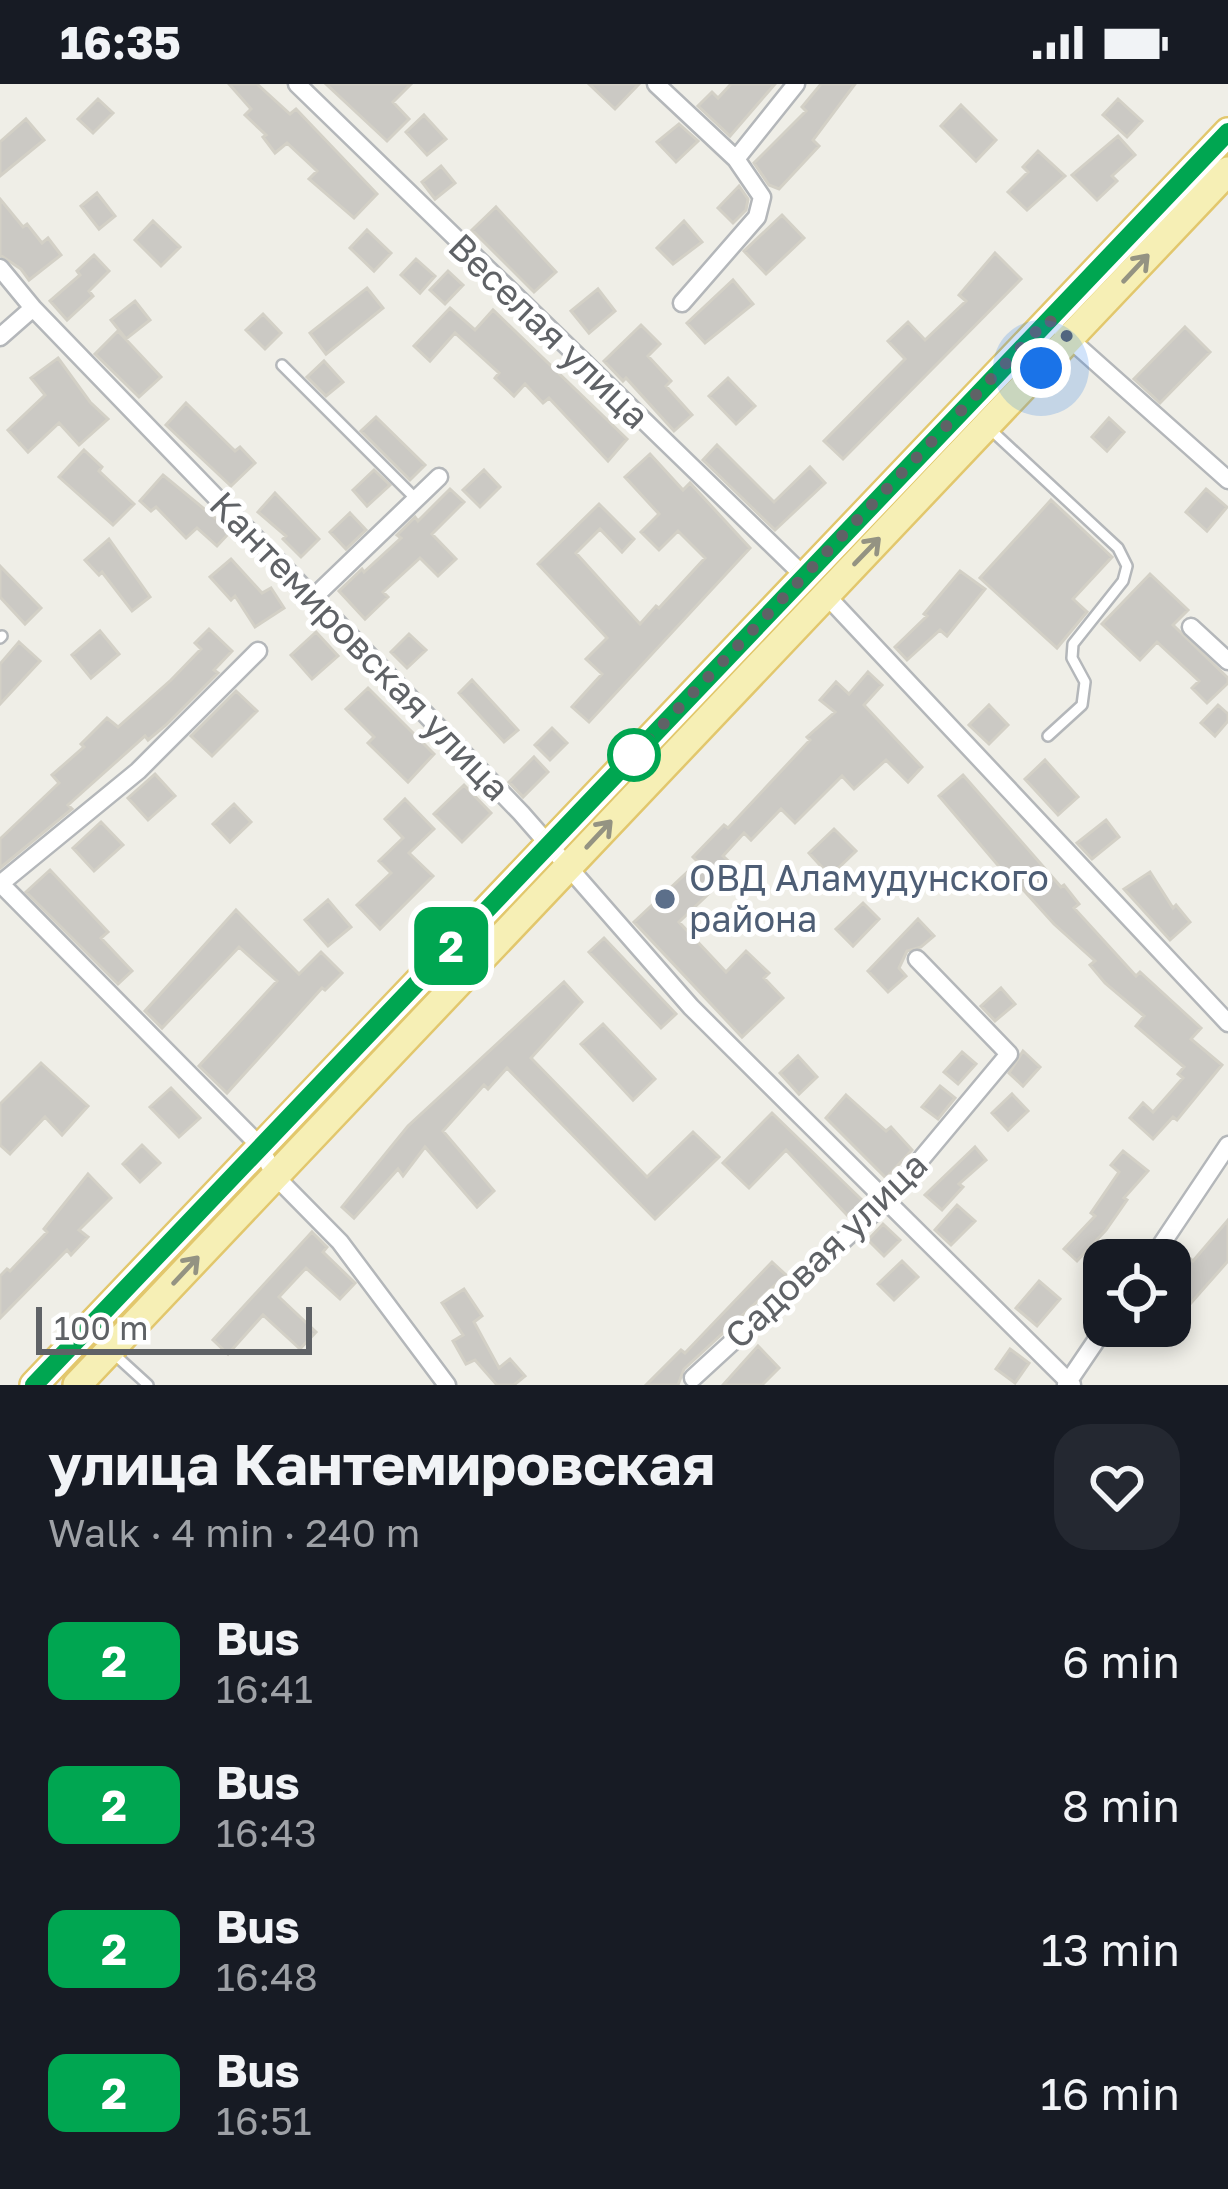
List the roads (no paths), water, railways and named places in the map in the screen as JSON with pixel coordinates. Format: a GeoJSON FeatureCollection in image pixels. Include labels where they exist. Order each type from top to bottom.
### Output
{"type":"FeatureCollection","features":[{"type":"Feature","properties":{"kind":"main road"},"geometry":{"type":"LineString","coordinates":[[77,1385],[986,426],[1059,329],[1228,132]]}},
{"type":"Feature","properties":{"kind":"main road"},"geometry":{"type":"LineString","coordinates":[[34,1385],[803,574],[1228,171]]}},
{"type":"Feature","properties":{"kind":"street","name":"Веселая улица"},"geometry":{"type":"LineString","coordinates":[[297,84],[803,574]]}},
{"type":"Feature","properties":{"kind":"street"},"geometry":{"type":"LineString","coordinates":[[656,84],[736,158],[762,197],[757,218],[682,303]]}},
{"type":"Feature","properties":{"kind":"street"},"geometry":{"type":"LineString","coordinates":[[736,158],[796,84]]}},
{"type":"Feature","properties":{"kind":"street","name":"Кантемировская улица"},"geometry":{"type":"LineString","coordinates":[[0,268],[33,308],[548,843],[691,1006],[1069,1384]]}},
{"type":"Feature","properties":{"kind":"street"},"geometry":{"type":"LineString","coordinates":[[0,337],[33,308]]}},
{"type":"Feature","properties":{"kind":"street"},"geometry":{"type":"LineString","coordinates":[[1059,329],[1228,481]]}},
{"type":"Feature","properties":{"kind":"street"},"geometry":{"type":"LineString","coordinates":[[312,599],[439,477]]}},
{"type":"Feature","properties":{"kind":"street"},"geometry":{"type":"LineString","coordinates":[[825,595],[1228,1023]]}},
{"type":"Feature","properties":{"kind":"street"},"geometry":{"type":"LineString","coordinates":[[1191,627],[1228,661]]}},
{"type":"Feature","properties":{"kind":"street"},"geometry":{"type":"LineString","coordinates":[[258,651],[138,770],[0,884],[259,1145],[275,1176],[340,1242],[447,1385]]}},
{"type":"Feature","properties":{"kind":"street","name":"Садовая улица"},"geometry":{"type":"LineString","coordinates":[[693,1378],[886,1202],[1009,1054],[917,959]]}},
{"type":"Feature","properties":{"kind":"street"},"geometry":{"type":"LineString","coordinates":[[1164,1239],[1228,1145]]}},
{"type":"Feature","properties":{"kind":"street"},"geometry":{"type":"LineString","coordinates":[[1069,1384],[1093,1347]]}},
{"type":"Feature","properties":{"kind":"lane"},"geometry":{"type":"LineString","coordinates":[[283,365],[416,499]]}},
{"type":"Feature","properties":{"kind":"lane"},"geometry":{"type":"LineString","coordinates":[[986,426],[1118,548],[1127,566],[1123,581],[1073,644],[1072,658],[1085,682],[1082,706],[1048,736]]}},
{"type":"Feature","properties":{"kind":"lane"},"geometry":{"type":"LineString","coordinates":[[110,1351],[148,1385]]}},
{"type":"Feature","properties":{"kind":"place","name":"ОВД Аламудунского района"},"geometry":{"type":"Point","coordinates":[665,899]}}]}
